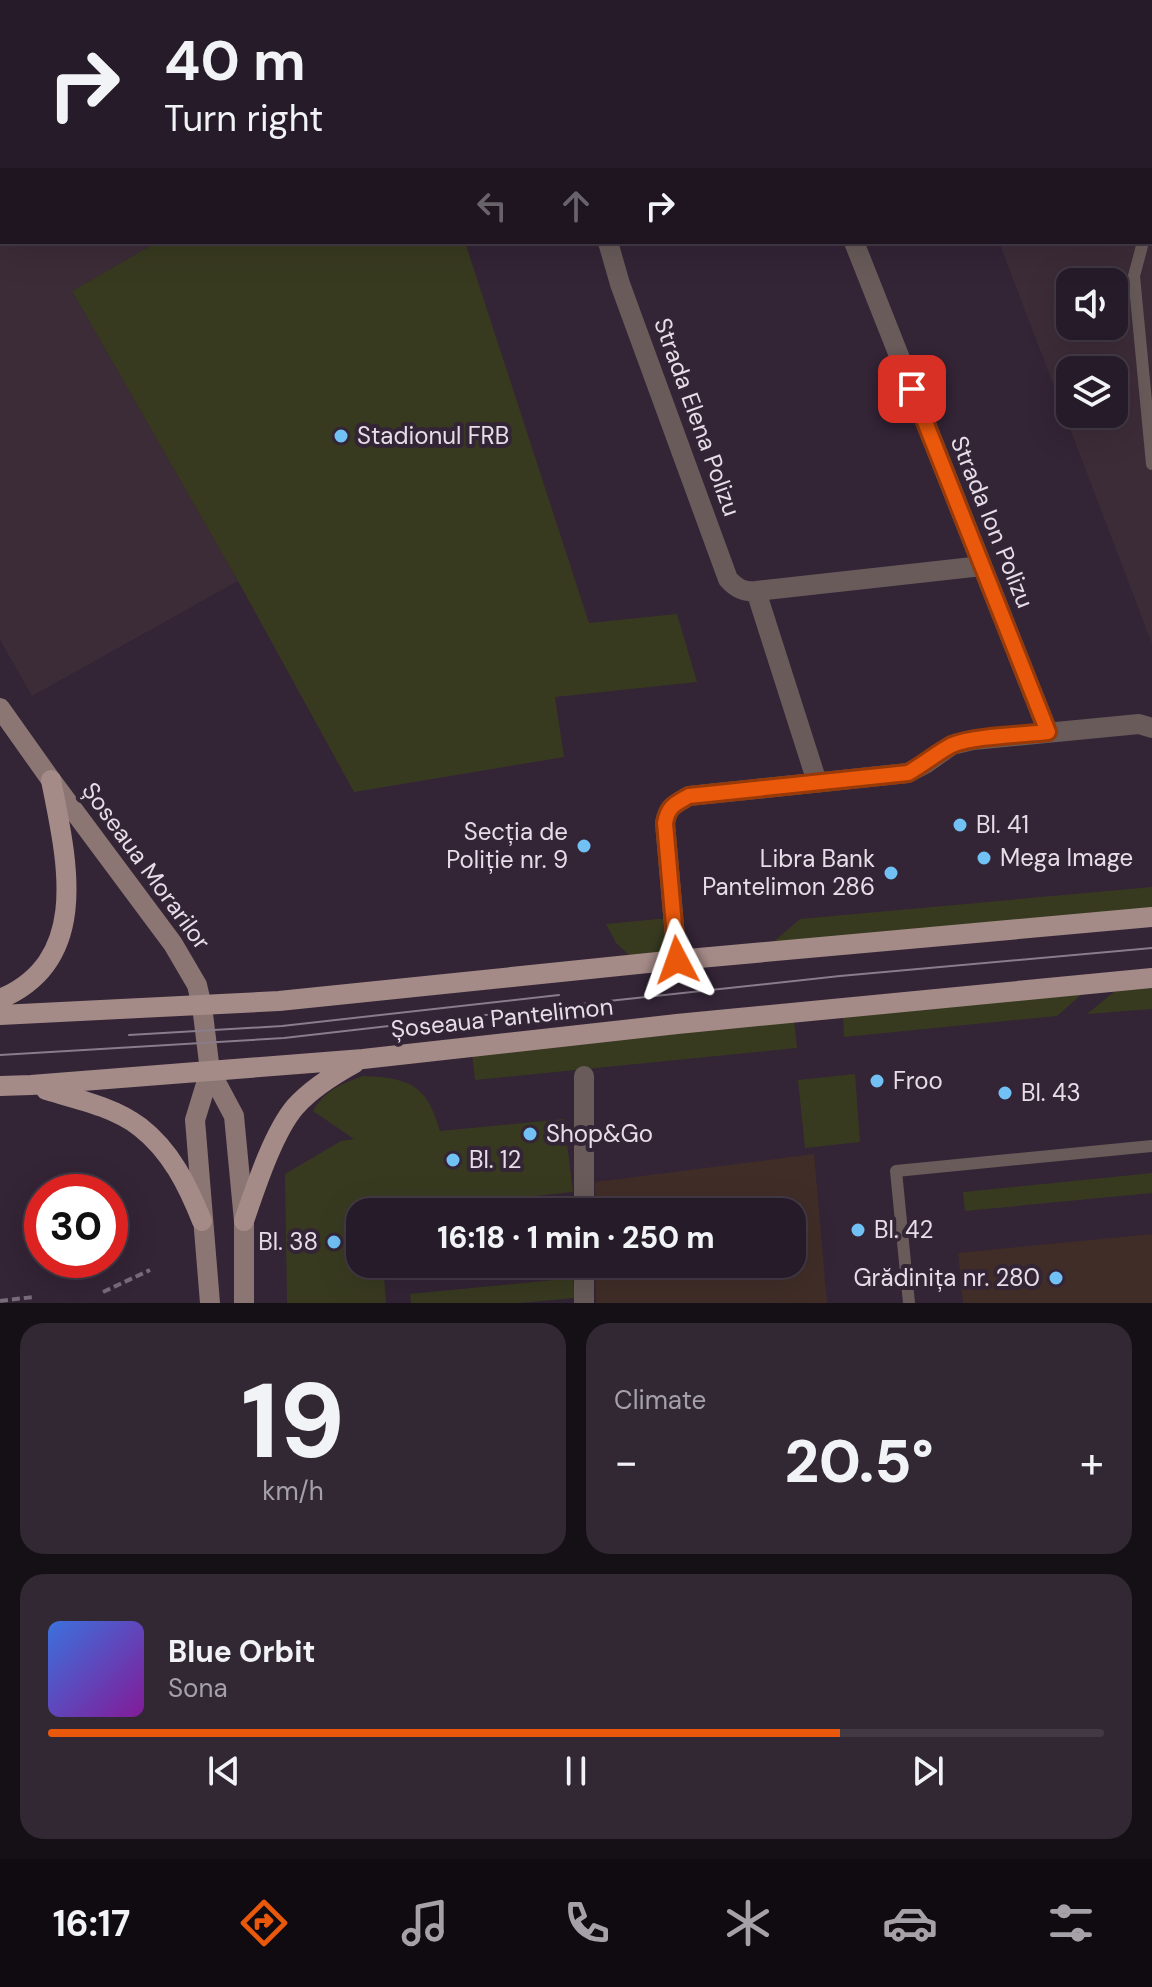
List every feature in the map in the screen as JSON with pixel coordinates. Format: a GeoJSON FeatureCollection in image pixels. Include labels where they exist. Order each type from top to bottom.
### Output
{"type":"FeatureCollection","features":[{"type":"Feature","properties":{"kind":"main road","name":"Șoseaua Morarilor"},"geometry":{"type":"LineString","coordinates":[[0,708],[178,952],[197,985],[210,1071]]}},
{"type":"Feature","properties":{"kind":"main road"},"geometry":{"type":"LineString","coordinates":[[0,999],[25,985],[46,965],[65,921],[67,875],[51,780]]}},
{"type":"Feature","properties":{"kind":"main road","name":"Șoseaua Pantelimon"},"geometry":{"type":"LineString","coordinates":[[0,1015],[279,1001],[677,960],[1152,917]]}},
{"type":"Feature","properties":{"kind":"main road","name":"Șoseaua Pantelimon"},"geometry":{"type":"LineString","coordinates":[[0,1086],[363,1059],[677,1024],[1152,978]]}},
{"type":"Feature","properties":{"kind":"main road"},"geometry":{"type":"LineString","coordinates":[[244,1221],[261,1174],[293,1109],[332,1076],[363,1059]]}},
{"type":"Feature","properties":{"kind":"main road"},"geometry":{"type":"LineString","coordinates":[[210,1071],[195,1120],[210,1303]]}},
{"type":"Feature","properties":{"kind":"main road"},"geometry":{"type":"LineString","coordinates":[[210,1071],[234,1116],[244,1221],[244,1303]]}},
{"type":"Feature","properties":{"kind":"main road"},"geometry":{"type":"LineString","coordinates":[[31,1085],[110,1111],[139,1127],[160,1146],[177,1168],[202,1221]]}},
{"type":"Feature","properties":{"kind":"street","name":"Strada Elena Polizu"},"geometry":{"type":"LineString","coordinates":[[609,244],[620,284],[728,579],[746,592],[756,591]]}},
{"type":"Feature","properties":{"kind":"street","name":"Strada Ion Polizu"},"geometry":{"type":"LineString","coordinates":[[855,244],[1048,732]]}},
{"type":"Feature","properties":{"kind":"street"},"geometry":{"type":"LineString","coordinates":[[817,782],[756,591],[982,566]]}},
{"type":"Feature","properties":{"kind":"street"},"geometry":{"type":"LineString","coordinates":[[677,960],[665,823],[667,812],[689,796],[908,773],[952,745],[973,740],[1139,724],[1152,728]]}},
{"type":"Feature","properties":{"kind":"street"},"geometry":{"type":"LineString","coordinates":[[584,1076],[584,1198]]}},
{"type":"Feature","properties":{"kind":"street"},"geometry":{"type":"LineString","coordinates":[[584,1278],[584,1303]]}},
{"type":"Feature","properties":{"kind":"lane"},"geometry":{"type":"LineString","coordinates":[[1142,244],[1134,276],[1152,464]]}},
{"type":"Feature","properties":{"kind":"lane"},"geometry":{"type":"LineString","coordinates":[[909,1303],[896,1171],[1152,1146]]}},
{"type":"Feature","properties":{"kind":"path"},"geometry":{"type":"LineString","coordinates":[[103,1292],[150,1270]]}},
{"type":"Feature","properties":{"kind":"path"},"geometry":{"type":"LineString","coordinates":[[0,1301],[33,1297]]}},
{"type":"Feature","properties":{"kind":"shaded area"},"geometry":{"type":"Polygon","coordinates":[[[0,244],[154,244],[72,291],[238,581],[32,696],[0,640],[0,244]]]}},
{"type":"Feature","properties":{"kind":"shaded area"},"geometry":{"type":"Polygon","coordinates":[[[1000,244],[1152,244],[1152,644],[1070,428],[1128,428],[1128,356],[1056,356],[1056,392],[1000,244]]]}},
{"type":"Feature","properties":{"kind":"shaded area"},"geometry":{"type":"Polygon","coordinates":[[[814,1154],[827,1303],[596,1303],[595,1278],[806,1278],[806,1198],[595,1198],[595,1182],[814,1154]]]}},
{"type":"Feature","properties":{"kind":"shaded area","name":"Grădinița nr. 280"},"geometry":{"type":"Polygon","coordinates":[[[1152,1234],[1152,1303],[963,1303],[958,1253],[1152,1234]]]}},
{"type":"Feature","properties":{"kind":"green space","name":"Stadionul FRB"},"geometry":{"type":"Polygon","coordinates":[[[154,244],[466,244],[589,623],[677,614],[697,682],[555,697],[564,757],[354,792],[238,581],[72,291],[154,244]]]}},
{"type":"Feature","properties":{"kind":"green space"},"geometry":{"type":"Polygon","coordinates":[[[1152,887],[1152,909],[771,944],[800,919],[1152,887]]]}},
{"type":"Feature","properties":{"kind":"green space"},"geometry":{"type":"Polygon","coordinates":[[[668,918],[671,955],[630,956],[616,943],[606,924],[668,918]]]}},
{"type":"Feature","properties":{"kind":"green space"},"geometry":{"type":"Polygon","coordinates":[[[1152,988],[1152,1009],[1087,1014],[1115,991],[1152,988]]]}},
{"type":"Feature","properties":{"kind":"green space"},"geometry":{"type":"Polygon","coordinates":[[[1082,994],[1057,1016],[844,1037],[843,1016],[1082,994]]]}},
{"type":"Feature","properties":{"kind":"green space"},"geometry":{"type":"Polygon","coordinates":[[[794,1021],[797,1048],[475,1080],[472,1053],[794,1021]]]}},
{"type":"Feature","properties":{"kind":"green space"},"geometry":{"type":"Polygon","coordinates":[[[855,1074],[860,1142],[805,1148],[798,1080],[855,1074]]]}},
{"type":"Feature","properties":{"kind":"green space"},"geometry":{"type":"Polygon","coordinates":[[[363,1076],[393,1079],[414,1087],[429,1103],[440,1131],[564,1119],[573,1192],[517,1198],[346,1198],[346,1278],[384,1278],[386,1303],[287,1303],[285,1174],[341,1141],[354,1139],[313,1111],[323,1098],[363,1076]]]}},
{"type":"Feature","properties":{"kind":"green space"},"geometry":{"type":"Polygon","coordinates":[[[1152,1173],[1152,1193],[965,1211],[963,1192],[1152,1173]]]}},
{"type":"Feature","properties":{"kind":"green space"},"geometry":{"type":"Polygon","coordinates":[[[573,1278],[575,1298],[520,1303],[411,1303],[410,1294],[573,1278]]]}},
{"type":"Feature","properties":{"kind":"tram line"},"geometry":{"type":"LineString","coordinates":[[0,1055],[284,1038],[840,976],[1152,948]]}},
{"type":"Feature","properties":{"kind":"tram line"},"geometry":{"type":"LineString","coordinates":[[129,1035],[282,1026],[559,995]]}},
{"type":"Feature","properties":{"kind":"place","name":"Stadionul FRB"},"geometry":{"type":"Point","coordinates":[341,436]}},
{"type":"Feature","properties":{"kind":"place","name":"Bl. 41"},"geometry":{"type":"Point","coordinates":[960,825]}},
{"type":"Feature","properties":{"kind":"place","name":"Secția de Poliție nr. 9"},"geometry":{"type":"Point","coordinates":[584,846]}},
{"type":"Feature","properties":{"kind":"place","name":"Mega Image"},"geometry":{"type":"Point","coordinates":[984,858]}},
{"type":"Feature","properties":{"kind":"place","name":"Libra Bank Pantelimon 286"},"geometry":{"type":"Point","coordinates":[891,873]}},
{"type":"Feature","properties":{"kind":"place","name":"Froo"},"geometry":{"type":"Point","coordinates":[877,1081]}},
{"type":"Feature","properties":{"kind":"place","name":"Bl. 43"},"geometry":{"type":"Point","coordinates":[1005,1093]}},
{"type":"Feature","properties":{"kind":"place","name":"Shop&Go"},"geometry":{"type":"Point","coordinates":[530,1134]}},
{"type":"Feature","properties":{"kind":"place","name":"Bl. 12"},"geometry":{"type":"Point","coordinates":[453,1160]}},
{"type":"Feature","properties":{"kind":"place","name":"Bl. 42"},"geometry":{"type":"Point","coordinates":[858,1230]}},
{"type":"Feature","properties":{"kind":"place","name":"Bl. 38"},"geometry":{"type":"Point","coordinates":[334,1242]}},
{"type":"Feature","properties":{"kind":"place","name":"Grădinița nr. 280"},"geometry":{"type":"Point","coordinates":[1056,1278]}},
{"type":"Feature","properties":{"kind":"route"},"geometry":{"type":"LineString","coordinates":[[677,960],[665,823],[667,812],[675,804],[689,796],[908,773],[952,745],[1048,732],[912,389]]}}]}
